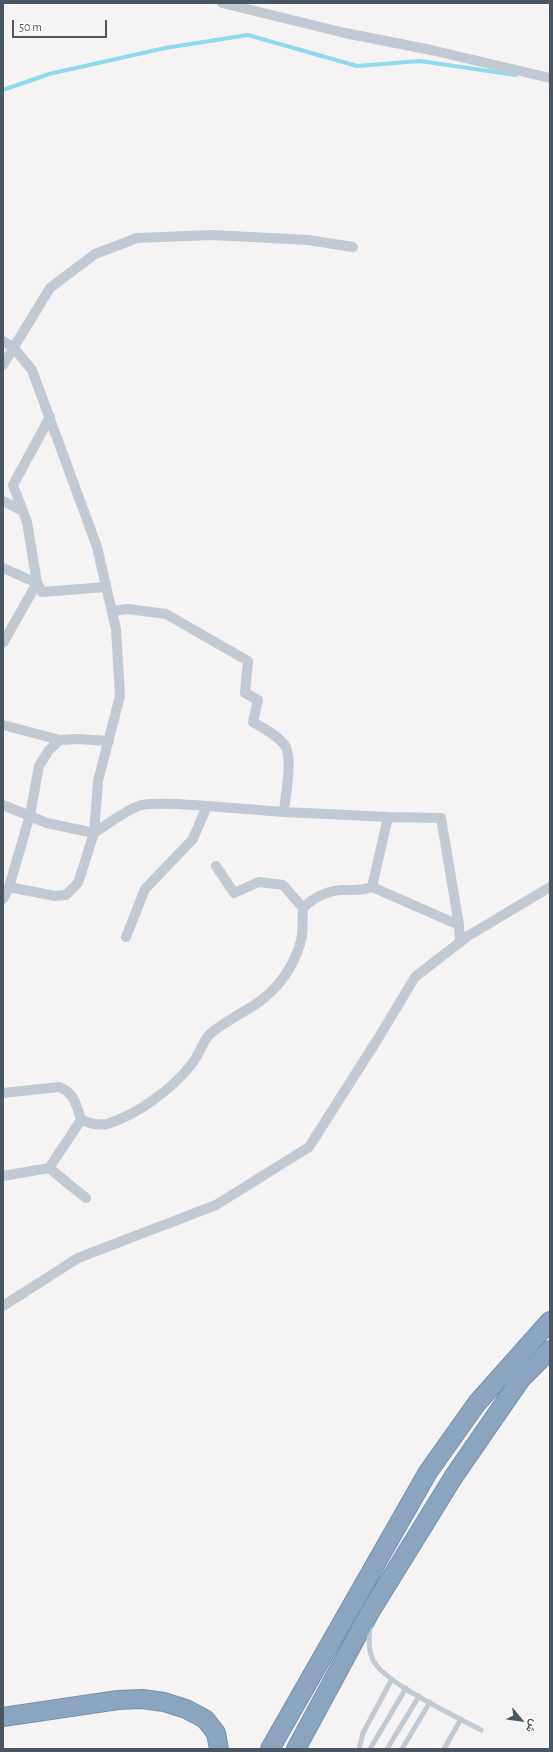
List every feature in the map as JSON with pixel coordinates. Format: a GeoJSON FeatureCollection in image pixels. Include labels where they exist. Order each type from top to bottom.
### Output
{"type":"FeatureCollection","features":[{"type":"Feature","properties":{"kind":"highway"},"geometry":{"type":"LineString","coordinates":[[270,1749],[428,1472],[477,1403],[550,1321]]}},
{"type":"Feature","properties":{"kind":"highway"},"geometry":{"type":"LineString","coordinates":[[296,1749],[370,1612],[454,1476],[521,1379],[550,1350]]}},
{"type":"Feature","properties":{"kind":"highway"},"geometry":{"type":"LineString","coordinates":[[3,1717],[118,1700],[142,1699],[164,1702],[186,1709],[205,1719],[216,1733],[219,1749]]}},
{"type":"Feature","properties":{"kind":"street"},"geometry":{"type":"LineString","coordinates":[[222,3],[345,33],[431,50],[550,78]]}},
{"type":"Feature","properties":{"kind":"street"},"geometry":{"type":"LineString","coordinates":[[3,365],[50,288],[95,254],[137,238],[212,234],[308,240],[353,247]]}},
{"type":"Feature","properties":{"kind":"street"},"geometry":{"type":"LineString","coordinates":[[3,341],[13,347],[32,370],[97,547],[116,629],[120,696],[98,781],[94,833],[78,883],[66,895],[55,896],[9,887]]}},
{"type":"Feature","properties":{"kind":"street"},"geometry":{"type":"LineString","coordinates":[[50,417],[13,485],[27,522],[37,583],[42,592],[106,586]]}},
{"type":"Feature","properties":{"kind":"street"},"geometry":{"type":"LineString","coordinates":[[3,501],[23,511]]}},
{"type":"Feature","properties":{"kind":"street"},"geometry":{"type":"LineString","coordinates":[[3,568],[37,583]]}},
{"type":"Feature","properties":{"kind":"street"},"geometry":{"type":"LineString","coordinates":[[3,643],[37,583]]}},
{"type":"Feature","properties":{"kind":"street"},"geometry":{"type":"LineString","coordinates":[[112,611],[128,609],[166,614],[248,661],[245,693],[258,700],[253,722],[271,733],[285,745],[289,762],[284,812]]}},
{"type":"Feature","properties":{"kind":"street"},"geometry":{"type":"LineString","coordinates":[[3,725],[60,740],[78,738],[109,741]]}},
{"type":"Feature","properties":{"kind":"street"},"geometry":{"type":"LineString","coordinates":[[3,899],[9,887],[30,815],[39,766],[49,750],[60,740]]}},
{"type":"Feature","properties":{"kind":"street"},"geometry":{"type":"LineString","coordinates":[[3,805],[47,823],[94,833],[110,822],[141,805],[178,804],[284,812],[441,818],[459,925],[460,942]]}},
{"type":"Feature","properties":{"kind":"street"},"geometry":{"type":"LineString","coordinates":[[126,937],[145,889],[193,839],[207,806]]}},
{"type":"Feature","properties":{"kind":"street"},"geometry":{"type":"LineString","coordinates":[[372,887],[388,817]]}},
{"type":"Feature","properties":{"kind":"street"},"geometry":{"type":"LineString","coordinates":[[216,866],[234,893],[259,882],[283,885],[303,908]]}},
{"type":"Feature","properties":{"kind":"street"},"geometry":{"type":"LineString","coordinates":[[81,1120],[97,1124],[107,1124],[139,1109],[172,1085],[192,1065],[209,1035],[274,991],[290,969],[301,943],[303,908],[313,898],[340,890],[359,891],[372,887],[459,925]]}},
{"type":"Feature","properties":{"kind":"street"},"geometry":{"type":"LineString","coordinates":[[3,1306],[78,1258],[216,1205],[309,1147],[415,977],[460,942],[550,887]]}},
{"type":"Feature","properties":{"kind":"street"},"geometry":{"type":"LineString","coordinates":[[3,1093],[58,1087],[64,1089],[75,1102],[81,1120]]}},
{"type":"Feature","properties":{"kind":"street"},"geometry":{"type":"LineString","coordinates":[[3,1176],[49,1168],[81,1120]]}},
{"type":"Feature","properties":{"kind":"street"},"geometry":{"type":"LineString","coordinates":[[49,1168],[86,1198]]}},
{"type":"Feature","properties":{"kind":"lane"},"geometry":{"type":"LineString","coordinates":[[370,1612],[369,1642],[373,1660],[381,1670],[392,1680],[482,1730]]}},
{"type":"Feature","properties":{"kind":"lane"},"geometry":{"type":"LineString","coordinates":[[359,1749],[363,1733],[392,1680]]}},
{"type":"Feature","properties":{"kind":"lane"},"geometry":{"type":"LineString","coordinates":[[370,1749],[406,1688]]}},
{"type":"Feature","properties":{"kind":"lane"},"geometry":{"type":"LineString","coordinates":[[387,1749],[419,1696]]}},
{"type":"Feature","properties":{"kind":"lane"},"geometry":{"type":"LineString","coordinates":[[402,1749],[430,1702]]}},
{"type":"Feature","properties":{"kind":"lane"},"geometry":{"type":"LineString","coordinates":[[444,1749],[461,1719]]}},
{"type":"Feature","properties":{"kind":"waterway"},"geometry":{"type":"LineString","coordinates":[[3,90],[49,74],[165,48],[248,35],[357,66],[420,61],[516,75]]}}]}
